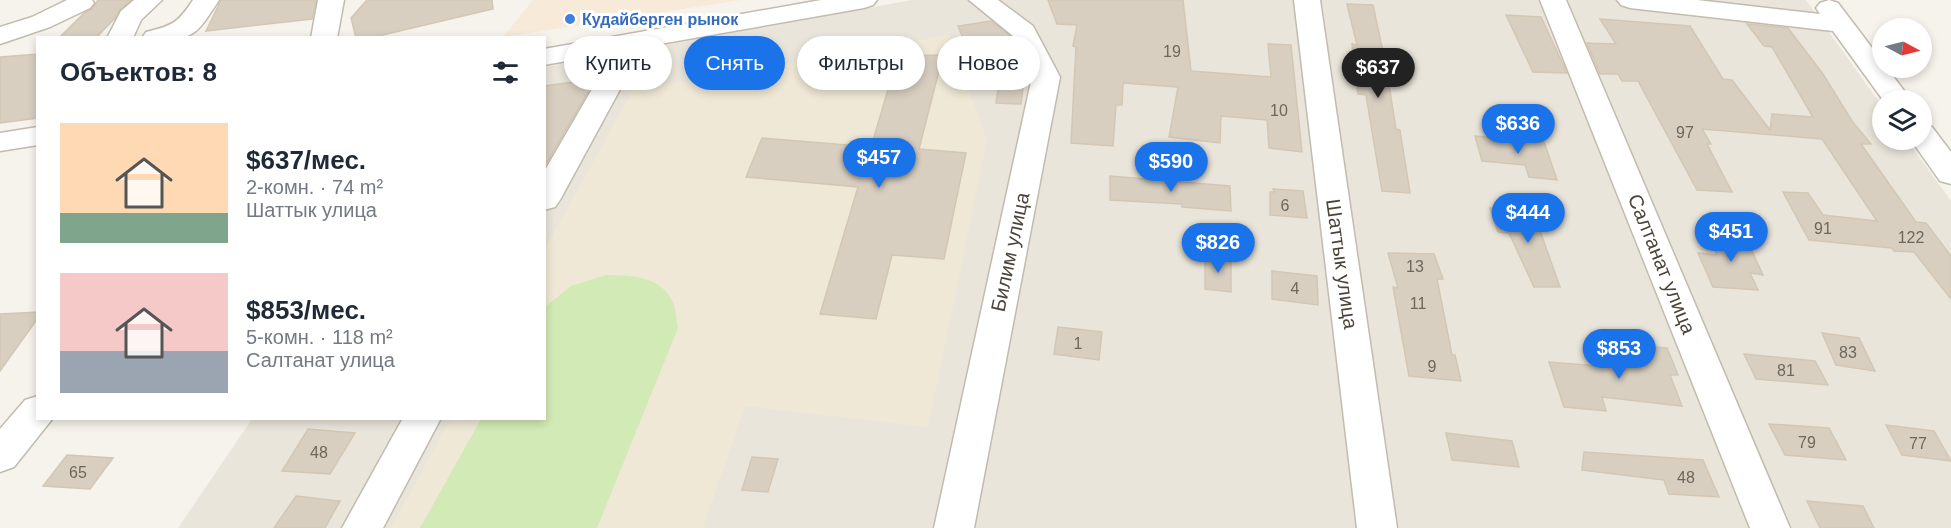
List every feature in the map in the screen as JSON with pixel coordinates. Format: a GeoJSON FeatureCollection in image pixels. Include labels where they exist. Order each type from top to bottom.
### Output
{"type":"FeatureCollection","features":[{"type":"Feature","properties":{"kind":"street"},"geometry":{"type":"LineString","coordinates":[[121,36],[130,16],[149,0]]}},
{"type":"Feature","properties":{"kind":"street"},"geometry":{"type":"LineString","coordinates":[[170,36],[177,35],[191,24],[206,0]]}},
{"type":"Feature","properties":{"kind":"street"},"geometry":{"type":"LineString","coordinates":[[324,36],[331,0]]}},
{"type":"Feature","properties":{"kind":"street"},"geometry":{"type":"LineString","coordinates":[[670,36],[864,0]]}},
{"type":"Feature","properties":{"kind":"street","name":"Билим улица"},"geometry":{"type":"LineString","coordinates":[[954,528],[1046,77],[1024,32],[982,0]]}},
{"type":"Feature","properties":{"kind":"street","name":"Шаттык улица"},"geometry":{"type":"LineString","coordinates":[[1307,0],[1377,528]]}},
{"type":"Feature","properties":{"kind":"street","name":"Салтанат улица"},"geometry":{"type":"LineString","coordinates":[[1553,0],[1770,528]]}},
{"type":"Feature","properties":{"kind":"street"},"geometry":{"type":"LineString","coordinates":[[1630,0],[1841,24]]}},
{"type":"Feature","properties":{"kind":"street"},"geometry":{"type":"LineString","coordinates":[[1824,0],[1890,90]]}},
{"type":"Feature","properties":{"kind":"street"},"geometry":{"type":"LineString","coordinates":[[0,36],[41,22],[81,3]]}},
{"type":"Feature","properties":{"kind":"street"},"geometry":{"type":"LineString","coordinates":[[546,57],[564,54]]}},
{"type":"Feature","properties":{"kind":"street"},"geometry":{"type":"LineString","coordinates":[[546,196],[606,90]]}},
{"type":"Feature","properties":{"kind":"street"},"geometry":{"type":"LineString","coordinates":[[0,142],[36,136]]}},
{"type":"Feature","properties":{"kind":"street"},"geometry":{"type":"LineString","coordinates":[[1932,148],[1951,174]]}},
{"type":"Feature","properties":{"kind":"street"},"geometry":{"type":"LineString","coordinates":[[0,456],[36,413]]}},
{"type":"Feature","properties":{"kind":"street"},"geometry":{"type":"LineString","coordinates":[[362,528],[422,420]]}},
{"type":"Feature","properties":{"kind":"shaded area","name":"Кудайберген рынок"},"geometry":{"type":"Polygon","coordinates":[[[533,0],[741,0],[509,36],[504,36],[533,0]]]}},
{"type":"Feature","properties":{"kind":"shaded area"},"geometry":{"type":"Polygon","coordinates":[[[912,0],[1806,0],[1872,92],[1872,150],[1914,150],[1951,201],[1951,528],[178,528],[251,420],[546,420],[546,67],[564,64],[564,90],[672,90],[672,44],[684,42],[684,90],[785,90],[785,36],[715,36],[912,0]]]}},
{"type":"Feature","properties":{"kind":"shaded area"},"geometry":{"type":"Polygon","coordinates":[[[937,37],[937,90],[969,90],[987,140],[928,427],[745,406],[703,528],[391,528],[450,420],[546,420],[546,247],[633,90],[672,90],[672,83],[684,81],[684,90],[785,90],[785,64],[797,61],[797,90],[925,90],[925,39],[937,37]]]}},
{"type":"Feature","properties":{"kind":"green space"},"geometry":{"type":"Polygon","coordinates":[[[606,275],[643,278],[660,286],[666,292],[673,303],[678,328],[597,528],[420,528],[480,420],[546,420],[546,306],[571,286],[606,275]]]}},
{"type":"Feature","properties":{"kind":"building"},"geometry":{"type":"Polygon","coordinates":[[[98,0],[131,0],[120,9],[115,18],[98,36],[61,36],[84,13],[92,9],[98,0]]]}},
{"type":"Feature","properties":{"kind":"building"},"geometry":{"type":"Polygon","coordinates":[[[221,0],[316,0],[312,19],[206,31],[221,0]]]}},
{"type":"Feature","properties":{"kind":"building"},"geometry":{"type":"Polygon","coordinates":[[[367,0],[492,0],[493,9],[378,36],[356,36],[351,18],[367,0]]]}},
{"type":"Feature","properties":{"kind":"building"},"geometry":{"type":"Polygon","coordinates":[[[1048,0],[1183,0],[1191,71],[1271,77],[1268,44],[1291,45],[1302,152],[1269,148],[1267,120],[1221,116],[1220,143],[1169,137],[1178,87],[1123,83],[1122,105],[1116,105],[1113,146],[1071,143],[1076,47],[1073,46],[1077,25],[1057,24],[1048,0]]]}},
{"type":"Feature","properties":{"kind":"building"},"geometry":{"type":"Polygon","coordinates":[[[1347,4],[1373,5],[1396,129],[1400,130],[1410,193],[1382,191],[1366,95],[1358,94],[1352,44],[1357,45],[1347,4]]]}},
{"type":"Feature","properties":{"kind":"building"},"geometry":{"type":"Polygon","coordinates":[[[1506,15],[1541,17],[1567,73],[1533,72],[1506,15]]]}},
{"type":"Feature","properties":{"kind":"building"},"geometry":{"type":"Polygon","coordinates":[[[1600,19],[1690,26],[1723,79],[1732,80],[1770,130],[1772,114],[1813,117],[1772,47],[1764,46],[1747,24],[1788,28],[1823,74],[1852,121],[1871,144],[1861,144],[1916,222],[1926,223],[1951,256],[1951,299],[1914,252],[1809,240],[1783,192],[1808,193],[1823,215],[1877,221],[1822,139],[1702,129],[1711,144],[1707,144],[1732,192],[1697,190],[1638,81],[1622,81],[1618,74],[1600,74],[1587,43],[1616,44],[1600,19]]]}},
{"type":"Feature","properties":{"kind":"building"},"geometry":{"type":"Polygon","coordinates":[[[991,21],[1009,36],[962,36],[958,26],[991,21]]]}},
{"type":"Feature","properties":{"kind":"building"},"geometry":{"type":"Polygon","coordinates":[[[36,54],[36,118],[0,123],[0,57],[36,54]]]}},
{"type":"Feature","properties":{"kind":"building"},"geometry":{"type":"Polygon","coordinates":[[[925,55],[937,55],[937,78],[919,149],[966,153],[944,259],[892,255],[876,319],[820,314],[858,187],[746,177],[762,138],[871,147],[888,90],[925,90],[925,55]]]}},
{"type":"Feature","properties":{"kind":"building"},"geometry":{"type":"Polygon","coordinates":[[[564,83],[564,90],[588,90],[588,92],[546,164],[546,86],[564,83]]]}},
{"type":"Feature","properties":{"kind":"building"},"geometry":{"type":"Polygon","coordinates":[[[998,90],[1023,90],[1021,104],[996,103],[998,90]]]}},
{"type":"Feature","properties":{"kind":"building"},"geometry":{"type":"Polygon","coordinates":[[[1475,136],[1544,142],[1557,180],[1529,177],[1525,165],[1482,161],[1475,136]]]}},
{"type":"Feature","properties":{"kind":"building"},"geometry":{"type":"Polygon","coordinates":[[[1110,176],[1230,186],[1231,211],[1182,207],[1182,204],[1110,200],[1110,176]]]}},
{"type":"Feature","properties":{"kind":"building"},"geometry":{"type":"Polygon","coordinates":[[[1273,189],[1303,191],[1307,218],[1270,215],[1270,192],[1274,192],[1273,189]]]}},
{"type":"Feature","properties":{"kind":"building"},"geometry":{"type":"Polygon","coordinates":[[[1490,208],[1533,211],[1560,287],[1534,287],[1509,233],[1498,232],[1490,208]]]}},
{"type":"Feature","properties":{"kind":"building"},"geometry":{"type":"Polygon","coordinates":[[[1708,234],[1746,238],[1763,275],[1750,273],[1758,290],[1713,287],[1698,253],[1717,255],[1708,234]]]}},
{"type":"Feature","properties":{"kind":"building"},"geometry":{"type":"Polygon","coordinates":[[[1388,253],[1434,254],[1443,279],[1437,279],[1452,355],[1455,355],[1461,381],[1409,376],[1393,287],[1398,288],[1388,253]]]}},
{"type":"Feature","properties":{"kind":"building"},"geometry":{"type":"Polygon","coordinates":[[[1205,257],[1231,260],[1231,292],[1205,289],[1205,257]]]}},
{"type":"Feature","properties":{"kind":"building"},"geometry":{"type":"Polygon","coordinates":[[[1272,271],[1317,276],[1318,305],[1272,299],[1272,271]]]}},
{"type":"Feature","properties":{"kind":"building"},"geometry":{"type":"Polygon","coordinates":[[[36,312],[36,321],[0,371],[0,314],[36,312]]]}},
{"type":"Feature","properties":{"kind":"building"},"geometry":{"type":"Polygon","coordinates":[[[1058,327],[1102,332],[1099,360],[1054,354],[1058,327]]]}},
{"type":"Feature","properties":{"kind":"building"},"geometry":{"type":"Polygon","coordinates":[[[1822,333],[1859,338],[1875,371],[1836,365],[1822,333]]]}},
{"type":"Feature","properties":{"kind":"building"},"geometry":{"type":"Polygon","coordinates":[[[1615,344],[1667,348],[1678,375],[1670,375],[1682,406],[1602,397],[1606,411],[1564,407],[1549,362],[1624,368],[1615,344]]]}},
{"type":"Feature","properties":{"kind":"building"},"geometry":{"type":"Polygon","coordinates":[[[1744,354],[1815,361],[1828,385],[1756,379],[1744,354]]]}},
{"type":"Feature","properties":{"kind":"building"},"geometry":{"type":"Polygon","coordinates":[[[1769,424],[1829,428],[1846,460],[1785,455],[1769,424]]]}},
{"type":"Feature","properties":{"kind":"building"},"geometry":{"type":"Polygon","coordinates":[[[1886,425],[1934,431],[1951,461],[1902,455],[1886,425]]]}},
{"type":"Feature","properties":{"kind":"building"},"geometry":{"type":"Polygon","coordinates":[[[308,429],[355,433],[330,474],[282,471],[308,429]]]}},
{"type":"Feature","properties":{"kind":"building"},"geometry":{"type":"Polygon","coordinates":[[[1446,433],[1512,441],[1519,467],[1452,460],[1446,433]]]}},
{"type":"Feature","properties":{"kind":"building"},"geometry":{"type":"Polygon","coordinates":[[[1584,452],[1703,460],[1719,497],[1669,494],[1664,480],[1582,470],[1584,452]]]}},
{"type":"Feature","properties":{"kind":"building"},"geometry":{"type":"Polygon","coordinates":[[[67,455],[113,458],[90,489],[43,486],[67,455]]]}},
{"type":"Feature","properties":{"kind":"building"},"geometry":{"type":"Polygon","coordinates":[[[752,457],[778,459],[768,492],[742,490],[752,457]]]}},
{"type":"Feature","properties":{"kind":"building"},"geometry":{"type":"Polygon","coordinates":[[[296,496],[340,501],[325,528],[274,528],[296,496]]]}},
{"type":"Feature","properties":{"kind":"building"},"geometry":{"type":"Polygon","coordinates":[[[1807,501],[1863,506],[1874,528],[1820,528],[1807,501]]]}},
{"type":"Feature","properties":{"kind":"place","name":"Кудайберген рынок"},"geometry":{"type":"Point","coordinates":[570,19]}}]}
